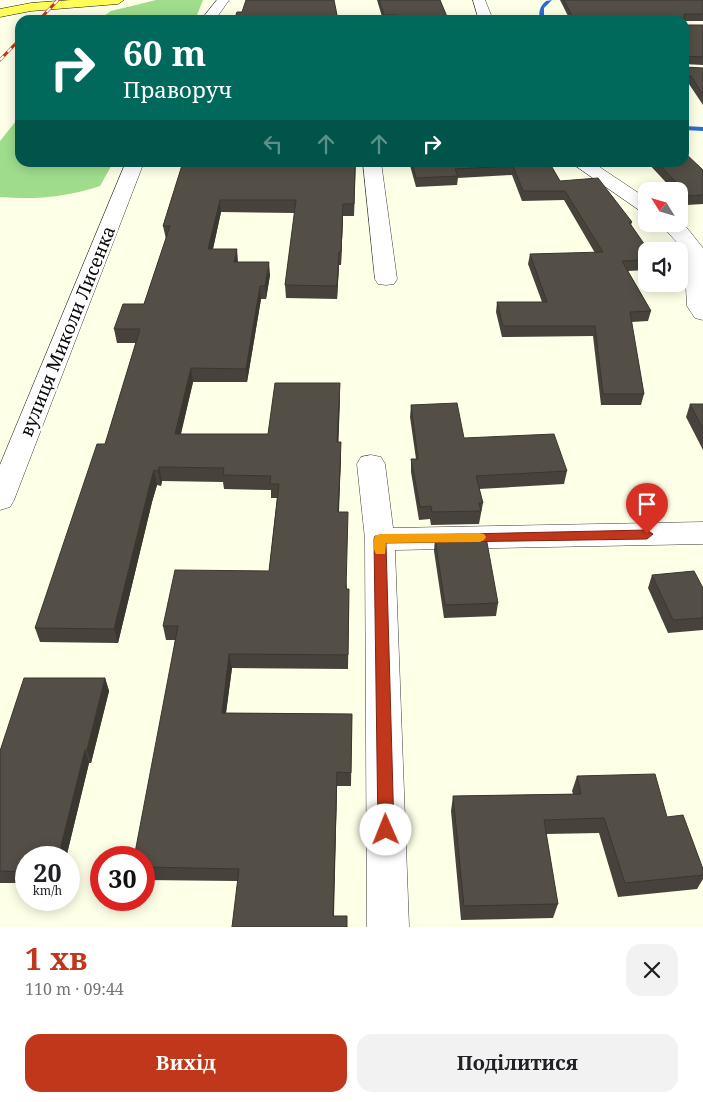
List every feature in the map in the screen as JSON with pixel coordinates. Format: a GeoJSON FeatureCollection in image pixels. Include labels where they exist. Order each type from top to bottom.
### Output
{"type":"FeatureCollection","features":[{"type":"Feature","properties":{"kind":"main road"},"geometry":{"type":"LineString","coordinates":[[0,13],[38,6],[118,0]]}},
{"type":"Feature","properties":{"kind":"street"},"geometry":{"type":"LineString","coordinates":[[212,15],[223,0]]}},
{"type":"Feature","properties":{"kind":"street"},"geometry":{"type":"LineString","coordinates":[[479,0],[484,15]]}},
{"type":"Feature","properties":{"kind":"street","name":"вулиця Миколи Лисенка"},"geometry":{"type":"LineString","coordinates":[[0,500],[132,167]]}},
{"type":"Feature","properties":{"kind":"street"},"geometry":{"type":"LineString","coordinates":[[373,167],[386,279]]}},
{"type":"Feature","properties":{"kind":"street"},"geometry":{"type":"LineString","coordinates":[[588,167],[638,201]]}},
{"type":"Feature","properties":{"kind":"street"},"geometry":{"type":"LineString","coordinates":[[680,232],[694,250],[698,306],[703,313]]}},
{"type":"Feature","properties":{"kind":"street"},"geometry":{"type":"LineString","coordinates":[[371,464],[380,539],[388,927]]}},
{"type":"Feature","properties":{"kind":"street"},"geometry":{"type":"LineString","coordinates":[[380,539],[703,533]]}},
{"type":"Feature","properties":{"kind":"green space"},"geometry":{"type":"Polygon","coordinates":[[[156,0],[203,0],[197,15],[105,15],[111,11],[156,0]]]}},
{"type":"Feature","properties":{"kind":"green space"},"geometry":{"type":"Polygon","coordinates":[[[15,122],[15,167],[111,167],[100,186],[75,193],[50,197],[0,197],[0,141],[15,122]]]}},
{"type":"Feature","properties":{"kind":"building"},"geometry":{"type":"Polygon","coordinates":[[[246,0],[334,0],[337,15],[236,15],[237,12],[242,12],[246,0]]]}},
{"type":"Feature","properties":{"kind":"building"},"geometry":{"type":"Polygon","coordinates":[[[379,0],[440,0],[446,15],[397,15],[384,15],[379,0]]]}},
{"type":"Feature","properties":{"kind":"building"},"geometry":{"type":"Polygon","coordinates":[[[564,0],[703,0],[703,14],[572,15],[564,0]]]}},
{"type":"Feature","properties":{"kind":"building"},"geometry":{"type":"Polygon","coordinates":[[[689,25],[703,25],[703,57],[689,56],[689,25]]]}},
{"type":"Feature","properties":{"kind":"building"},"geometry":{"type":"Polygon","coordinates":[[[689,67],[703,68],[703,95],[691,76],[689,76],[689,67]]]}},
{"type":"Feature","properties":{"kind":"building"},"geometry":{"type":"Polygon","coordinates":[[[689,157],[703,170],[703,195],[689,196],[688,182],[676,182],[662,167],[689,167],[689,157]]]}},
{"type":"Feature","properties":{"kind":"building"},"geometry":{"type":"Polygon","coordinates":[[[181,167],[355,167],[354,204],[343,204],[341,252],[339,252],[337,286],[285,285],[296,200],[220,200],[208,249],[237,249],[234,262],[269,262],[265,286],[260,286],[246,369],[191,368],[175,434],[268,434],[275,383],[340,383],[337,442],[341,442],[338,512],[348,512],[346,589],[349,589],[348,655],[229,654],[222,713],[352,714],[351,773],[337,772],[333,916],[347,916],[347,927],[232,927],[239,869],[155,867],[155,846],[136,846],[178,626],[163,626],[175,570],[269,571],[279,484],[270,484],[271,476],[223,475],[224,468],[159,467],[158,471],[154,470],[114,629],[35,628],[97,444],[105,444],[140,329],[114,329],[123,304],[144,304],[170,226],[163,226],[181,167]]]}},
{"type":"Feature","properties":{"kind":"building"},"geometry":{"type":"Polygon","coordinates":[[[413,167],[494,167],[455,169],[458,176],[416,178],[413,167]]]}},
{"type":"Feature","properties":{"kind":"building"},"geometry":{"type":"Polygon","coordinates":[[[513,167],[552,167],[560,181],[598,178],[632,222],[629,222],[643,242],[638,242],[638,260],[622,261],[638,289],[638,292],[640,292],[651,311],[630,312],[644,394],[603,394],[595,326],[503,326],[497,302],[547,302],[530,254],[603,252],[565,191],[523,191],[513,167]]]}},
{"type":"Feature","properties":{"kind":"building"},"geometry":{"type":"Polygon","coordinates":[[[457,403],[464,438],[554,434],[567,471],[476,476],[483,503],[479,503],[481,511],[432,512],[431,506],[420,507],[411,459],[418,459],[411,405],[457,403]]]}},
{"type":"Feature","properties":{"kind":"building"},"geometry":{"type":"Polygon","coordinates":[[[690,404],[703,404],[703,429],[690,404]]]}},
{"type":"Feature","properties":{"kind":"building"},"geometry":{"type":"Polygon","coordinates":[[[486,537],[498,603],[445,605],[435,538],[486,537]]]}},
{"type":"Feature","properties":{"kind":"building"},"geometry":{"type":"Polygon","coordinates":[[[694,571],[703,588],[703,618],[673,620],[652,575],[694,571]]]}},
{"type":"Feature","properties":{"kind":"building"},"geometry":{"type":"Polygon","coordinates":[[[24,678],[105,678],[61,846],[15,846],[15,872],[0,871],[0,751],[24,678]]]}},
{"type":"Feature","properties":{"kind":"building"},"geometry":{"type":"Polygon","coordinates":[[[655,774],[667,817],[683,815],[703,869],[703,875],[625,883],[604,818],[544,820],[558,904],[464,906],[453,796],[581,794],[577,776],[655,774]]]}},
{"type":"Feature","properties":{"kind":"waterway"},"geometry":{"type":"LineString","coordinates":[[541,15],[542,8],[550,0]]}},
{"type":"Feature","properties":{"kind":"waterway"},"geometry":{"type":"LineString","coordinates":[[689,128],[703,129]]}},
{"type":"Feature","properties":{"kind":"railway"},"geometry":{"type":"LineString","coordinates":[[44,15],[58,0]]}},
{"type":"Feature","properties":{"kind":"railway"},"geometry":{"type":"LineString","coordinates":[[0,60],[15,44]]}},
{"type":"Feature","properties":{"kind":"slow traffic"},"geometry":{"type":"LineString","coordinates":[[380,551],[380,539],[480,537]]}},
{"type":"Feature","properties":{"kind":"route"},"geometry":{"type":"LineString","coordinates":[[386,830],[380,539],[647,534]]}}]}
